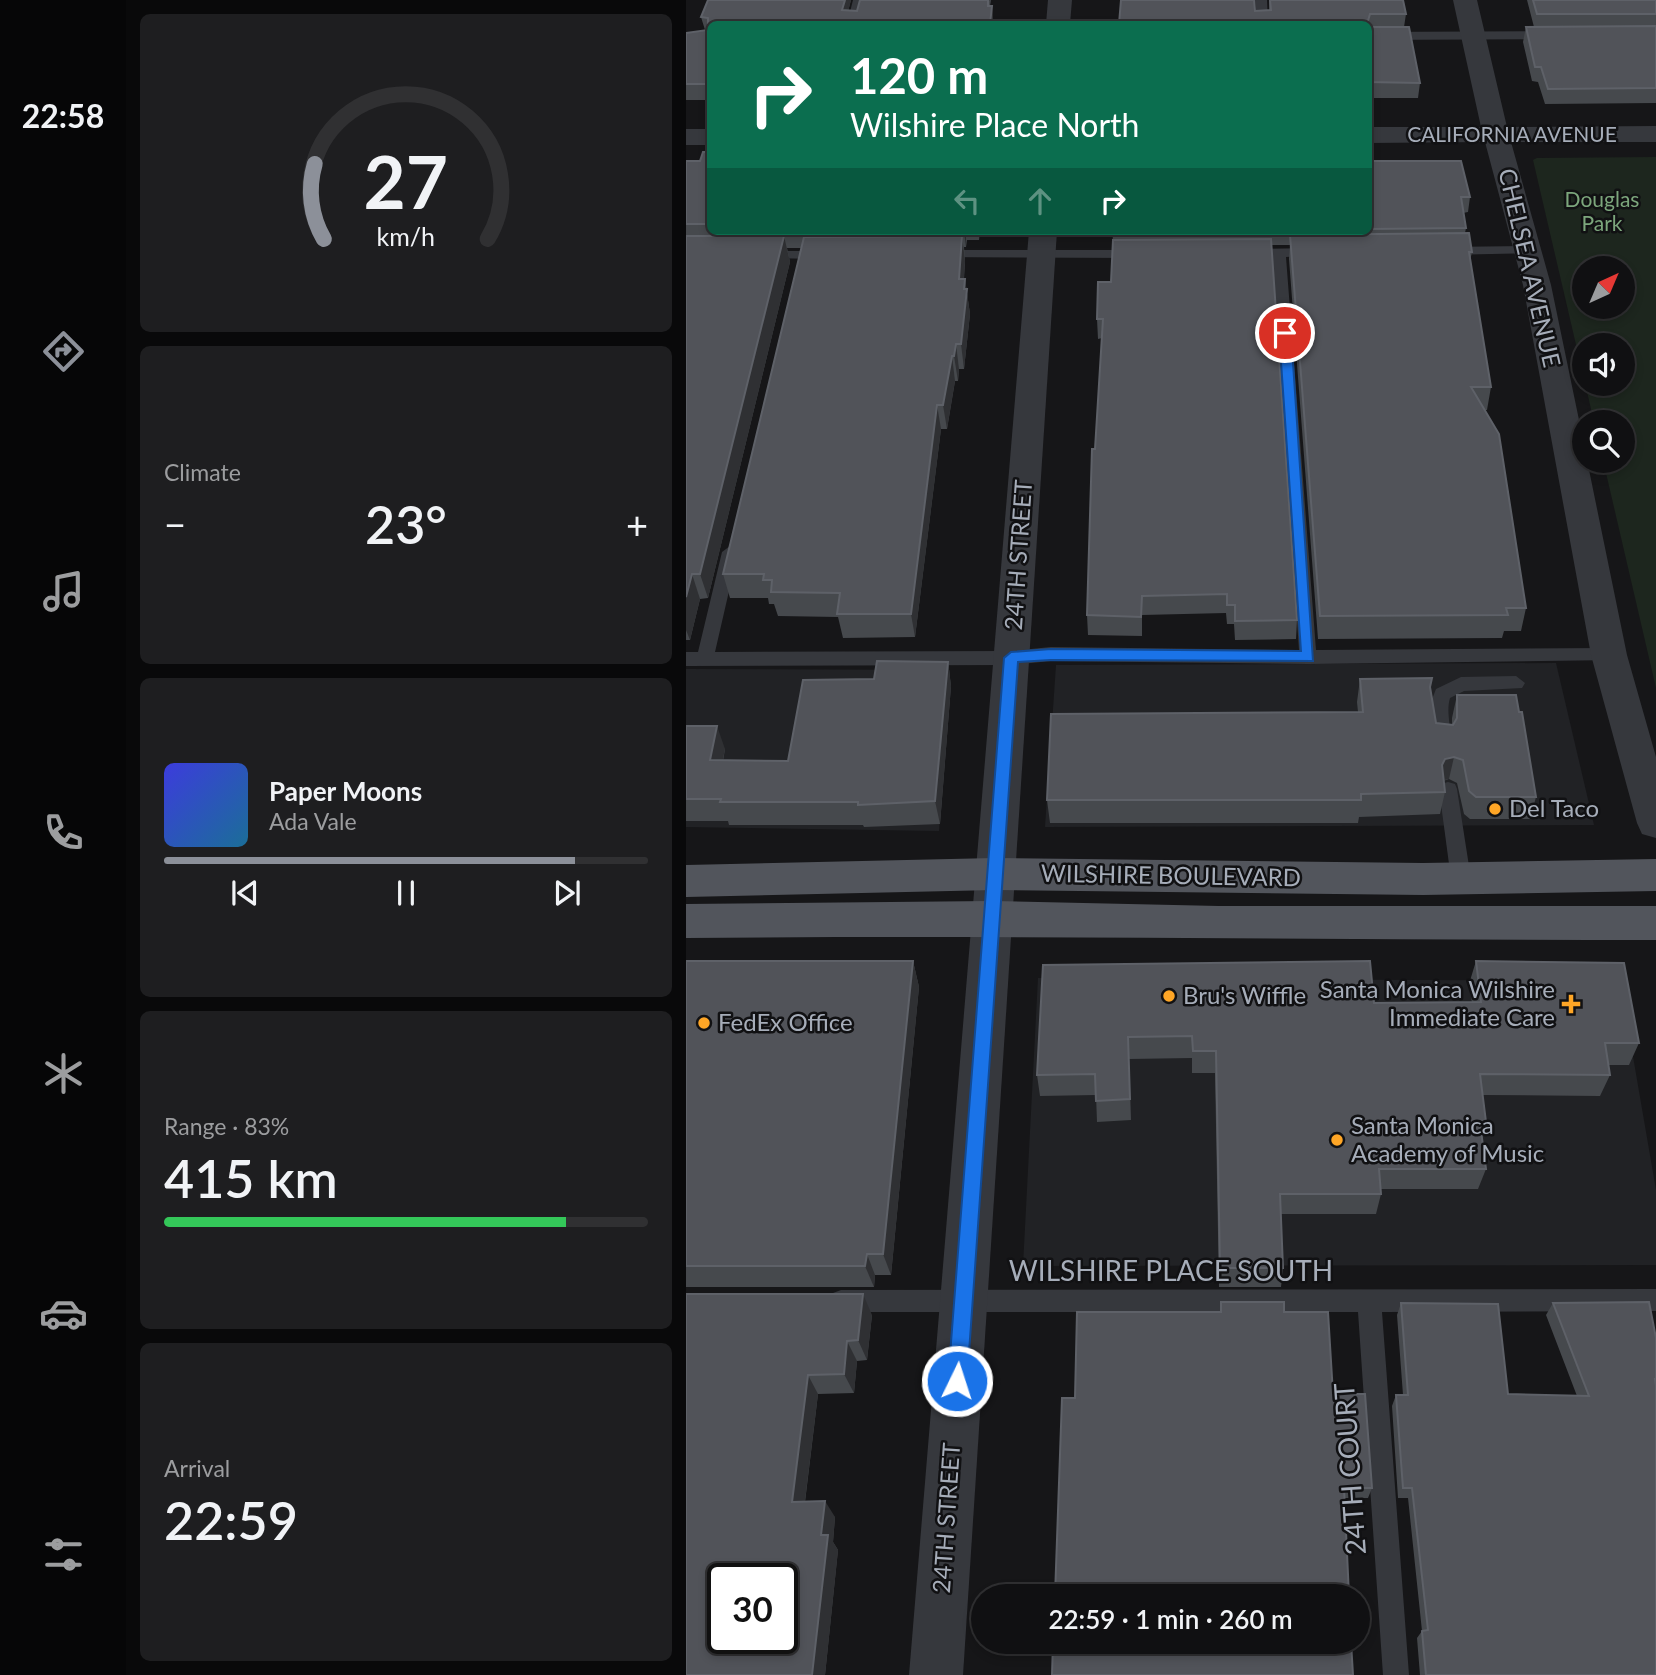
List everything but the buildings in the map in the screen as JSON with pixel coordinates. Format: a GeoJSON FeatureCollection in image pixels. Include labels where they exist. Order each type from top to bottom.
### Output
{"type":"FeatureCollection","features":[{"type":"Feature","properties":{"kind":"main road","name":"WILSHIRE BOULEVARD"},"geometry":{"type":"LineString","coordinates":[[686,921],[994,896],[1461,879],[1656,875]]}},
{"type":"Feature","properties":{"kind":"main road","name":"WILSHIRE BOULEVARD"},"geometry":{"type":"LineString","coordinates":[[686,881],[994,896],[1219,923],[1656,923]]}},
{"type":"Feature","properties":{"kind":"street"},"geometry":{"type":"LineString","coordinates":[[1058,21],[1060,0]]}},
{"type":"Feature","properties":{"kind":"street","name":"CHELSEA AVENUE"},"geometry":{"type":"LineString","coordinates":[[1465,0],[1496,135],[1528,250],[1609,655],[1656,823]]}},
{"type":"Feature","properties":{"kind":"street","name":"CALIFORNIA AVENUE"},"geometry":{"type":"LineString","coordinates":[[1372,135],[1656,134]]}},
{"type":"Feature","properties":{"kind":"street"},"geometry":{"type":"LineString","coordinates":[[686,137],[707,137]]}},
{"type":"Feature","properties":{"kind":"street","name":"24TH STREET"},"geometry":{"type":"LineString","coordinates":[[936,1675],[1042,243]]}},
{"type":"Feature","properties":{"kind":"lane"},"geometry":{"type":"LineString","coordinates":[[854,21],[859,0]]}},
{"type":"Feature","properties":{"kind":"lane"},"geometry":{"type":"LineString","coordinates":[[1261,0],[1262,21]]}},
{"type":"Feature","properties":{"kind":"lane"},"geometry":{"type":"LineString","coordinates":[[1372,36],[1564,35]]}},
{"type":"Feature","properties":{"kind":"lane"},"geometry":{"type":"LineString","coordinates":[[921,254],[1042,243],[1153,254]]}},
{"type":"Feature","properties":{"kind":"lane"},"geometry":{"type":"LineString","coordinates":[[1431,251],[1528,250]]}},
{"type":"Feature","properties":{"kind":"lane"},"geometry":{"type":"LineString","coordinates":[[1237,253],[1334,252]]}},
{"type":"Feature","properties":{"kind":"lane"},"geometry":{"type":"LineString","coordinates":[[1279,253],[1308,657]]}},
{"type":"Feature","properties":{"kind":"lane"},"geometry":{"type":"LineString","coordinates":[[750,255],[800,261],[841,255]]}},
{"type":"Feature","properties":{"kind":"lane"},"geometry":{"type":"LineString","coordinates":[[705,659],[734,537]]}},
{"type":"Feature","properties":{"kind":"lane"},"geometry":{"type":"LineString","coordinates":[[686,659],[1011,658],[1051,654],[1308,657],[1609,655]]}},
{"type":"Feature","properties":{"kind":"lane"},"geometry":{"type":"LineString","coordinates":[[1441,741],[1437,710],[1441,694],[1461,684],[1516,683]]}},
{"type":"Feature","properties":{"kind":"lane"},"geometry":{"type":"LineString","coordinates":[[1448,789],[1461,879]]}},
{"type":"Feature","properties":{"kind":"lane","name":"24TH COURT"},"geometry":{"type":"LineString","coordinates":[[1369,1300],[1396,1675]]}},
{"type":"Feature","properties":{"kind":"lane","name":"WILSHIRE PLACE SOUTH"},"geometry":{"type":"LineString","coordinates":[[819,1301],[1656,1300]]}},
{"type":"Feature","properties":{"kind":"shaded area"},"geometry":{"type":"Polygon","coordinates":[[[1556,663],[1594,825],[1045,827],[1056,665],[1556,663]]]}},
{"type":"Feature","properties":{"kind":"shaded area"},"geometry":{"type":"Polygon","coordinates":[[[686,669],[950,670],[939,831],[686,827],[686,669]]]}},
{"type":"Feature","properties":{"kind":"shaded area"},"geometry":{"type":"Polygon","coordinates":[[[1038,978],[1620,981],[1656,1190],[1656,1265],[1023,1266],[1038,978]]]}},
{"type":"Feature","properties":{"kind":"green space","name":"Douglas Park"},"geometry":{"type":"Polygon","coordinates":[[[1656,157],[1656,688],[1606,473],[1635,473],[1635,410],[1591,410],[1588,396],[1635,396],[1635,333],[1573,333],[1533,160],[1656,157]]]}},
{"type":"Feature","properties":{"kind":"place","name":"Del Taco"},"geometry":{"type":"Point","coordinates":[1495,809]}},
{"type":"Feature","properties":{"kind":"place","name":"Bru's Wiffle"},"geometry":{"type":"Point","coordinates":[1169,996]}},
{"type":"Feature","properties":{"kind":"place","name":"Santa Monica Wilshire Immediate Care"},"geometry":{"type":"Point","coordinates":[1571,1004]}},
{"type":"Feature","properties":{"kind":"place","name":"FedEx Office"},"geometry":{"type":"Point","coordinates":[704,1023]}},
{"type":"Feature","properties":{"kind":"place","name":"Santa Monica Academy of Music"},"geometry":{"type":"Point","coordinates":[1337,1140]}},
{"type":"Feature","properties":{"kind":"route"},"geometry":{"type":"LineString","coordinates":[[957,1381],[1011,658],[1051,654],[1308,657],[1285,333]]}}]}
